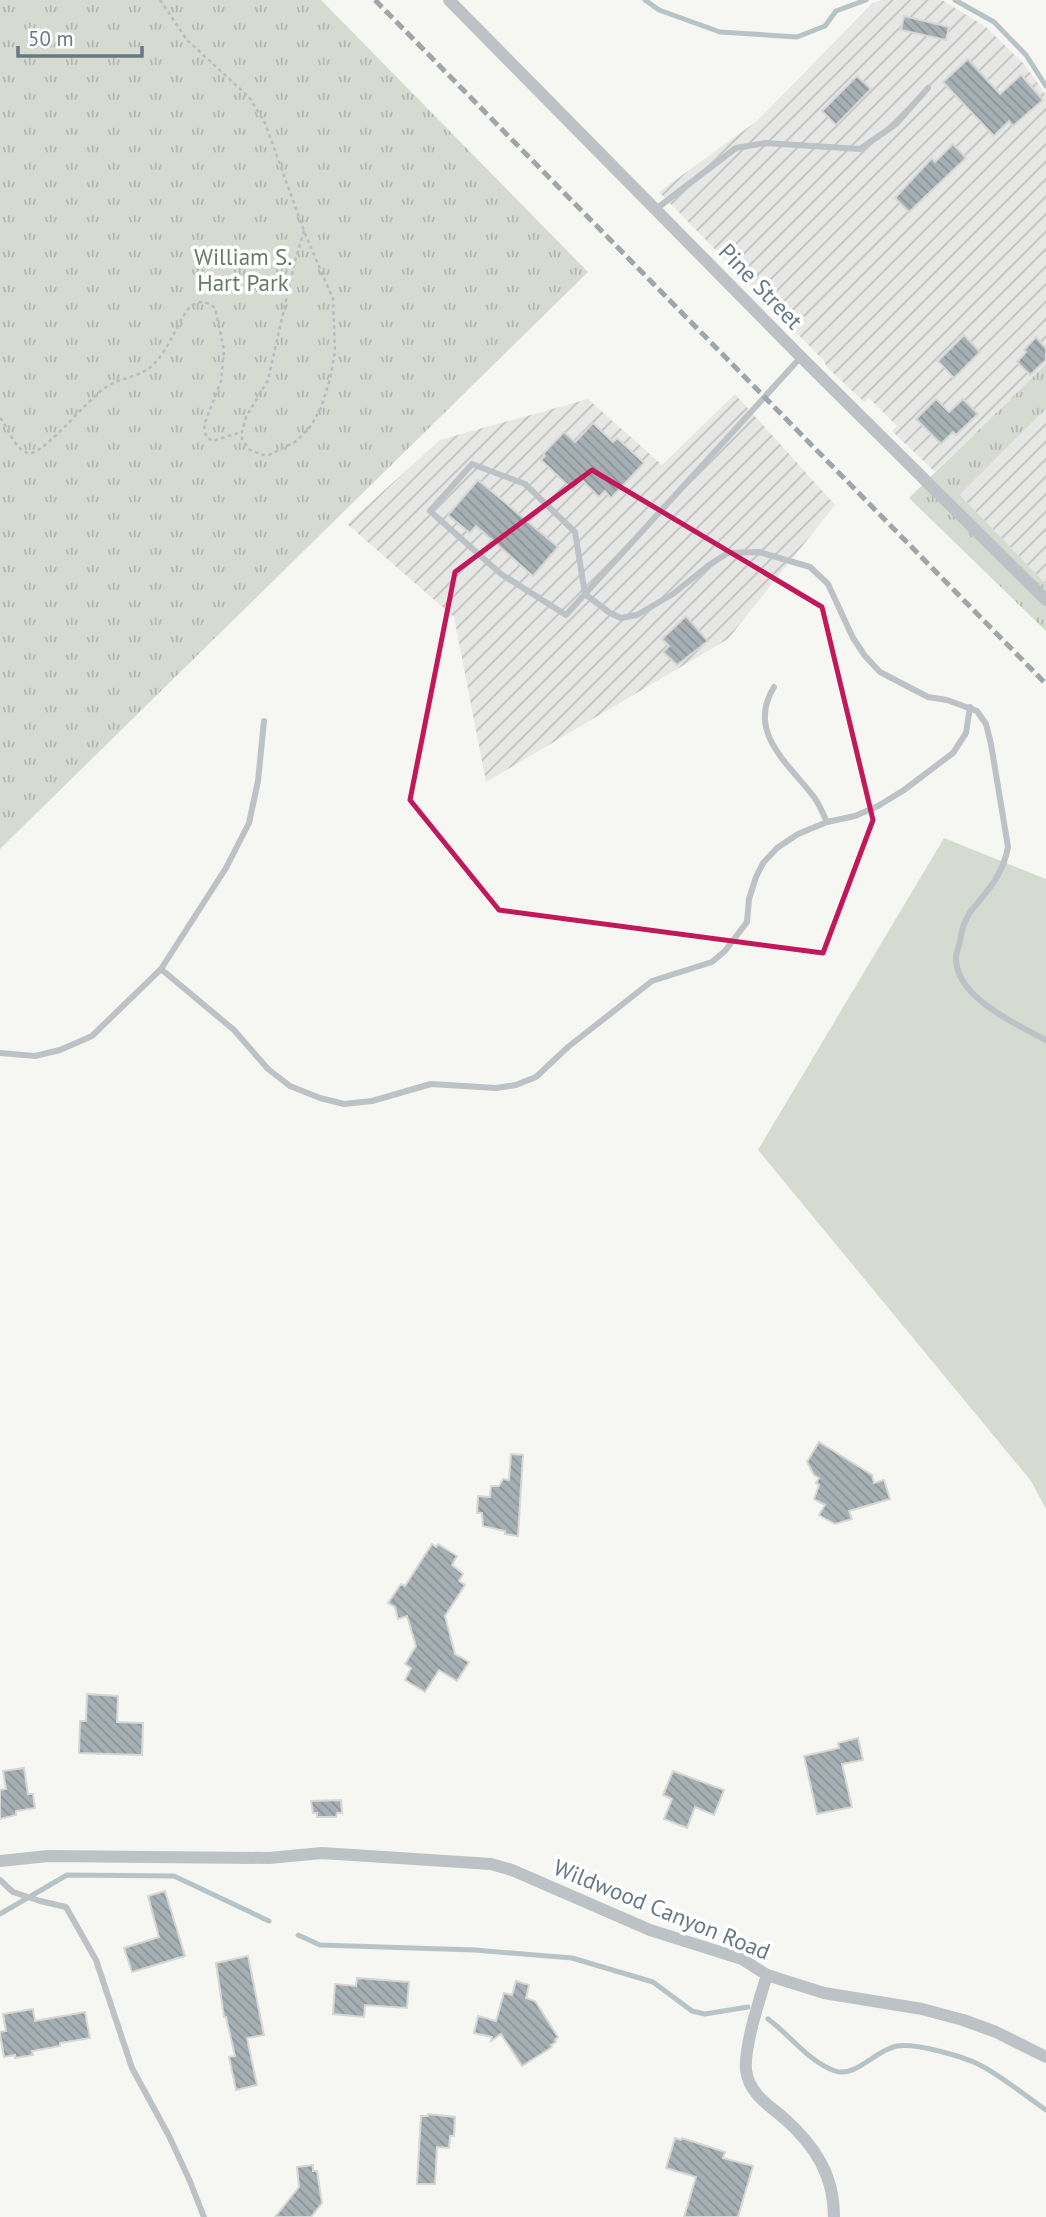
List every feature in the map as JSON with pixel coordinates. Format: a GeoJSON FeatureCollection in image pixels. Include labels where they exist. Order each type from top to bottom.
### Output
{"type":"FeatureCollection","features":[{"type":"Feature","properties":{"kind":"street","name":"Pine Street"},"geometry":{"type":"LineString","coordinates":[[449,0],[801,357],[1046,600]]}},
{"type":"Feature","properties":{"kind":"street","name":"Wildwood Canyon Road"},"geometry":{"type":"LineString","coordinates":[[0,1861],[48,1856],[269,1858],[322,1853],[491,1864],[512,1870],[650,1930],[742,1959],[767,1975],[824,1993],[922,2009],[963,2020],[996,2032],[1046,2057]]}},
{"type":"Feature","properties":{"kind":"street"},"geometry":{"type":"LineString","coordinates":[[767,1975],[756,2010],[746,2070],[754,2093],[812,2147],[828,2175],[834,2217]]}},
{"type":"Feature","properties":{"kind":"lane"},"geometry":{"type":"LineString","coordinates":[[656,209],[736,148],[765,143],[860,149],[896,124],[928,88]]}},
{"type":"Feature","properties":{"kind":"lane"},"geometry":{"type":"LineString","coordinates":[[801,357],[585,594],[566,615],[501,574],[430,511],[472,464],[525,484],[575,532],[585,594],[621,618],[637,615],[673,594],[728,553],[759,552],[810,567],[828,584],[853,638],[880,672],[928,697],[970,707],[977,711],[986,724],[1007,847],[1005,864],[997,880],[962,925],[956,958],[960,976],[970,992],[1006,1019],[1046,1040]]}},
{"type":"Feature","properties":{"kind":"lane"},"geometry":{"type":"LineString","coordinates":[[774,687],[766,699],[763,719],[769,741],[816,800],[827,822]]}},
{"type":"Feature","properties":{"kind":"lane"},"geometry":{"type":"LineString","coordinates":[[161,969],[234,1030],[268,1069],[290,1086],[320,1098],[344,1104],[372,1101],[431,1084],[457,1083],[496,1088],[516,1085],[536,1077],[568,1047],[652,981],[712,962],[725,951],[747,922],[749,899],[763,863],[777,848],[798,834],[878,806],[953,753],[966,733],[970,707]]}},
{"type":"Feature","properties":{"kind":"lane"},"geometry":{"type":"LineString","coordinates":[[0,1053],[35,1056],[60,1051],[92,1036],[161,969],[226,869],[249,823],[258,781],[264,721]]}},
{"type":"Feature","properties":{"kind":"lane"},"geometry":{"type":"LineString","coordinates":[[0,1880],[16,1893],[66,1907],[96,1960],[132,2068],[174,2147],[204,2217]]}},
{"type":"Feature","properties":{"kind":"path"},"geometry":{"type":"LineString","coordinates":[[160,0],[187,40],[250,97],[265,123],[304,231],[333,299],[335,351],[321,408],[310,428],[295,442],[270,455],[263,455],[245,445],[242,432],[246,417],[268,380],[304,231]]}},
{"type":"Feature","properties":{"kind":"path"},"geometry":{"type":"LineString","coordinates":[[0,418],[18,447],[27,452],[37,452],[107,386],[143,373],[152,366],[191,305],[206,302],[215,308],[224,349],[221,381],[204,425],[206,436],[212,441],[242,432]]}},
{"type":"Feature","properties":{"kind":"highlighted area"},"geometry":{"type":"Polygon","coordinates":[[[592,470],[822,607],[873,820],[823,953],[499,910],[410,800],[455,572],[592,470]]]}},
{"type":"Feature","properties":{"kind":"shaded area"},"geometry":{"type":"Polygon","coordinates":[[[882,0],[942,0],[986,27],[1024,64],[1046,95],[1046,364],[935,472],[892,431],[897,426],[869,398],[864,402],[827,367],[659,192],[757,121],[873,3],[882,0]]]}},
{"type":"Feature","properties":{"kind":"shaded area"},"geometry":{"type":"Polygon","coordinates":[[[735,394],[835,505],[728,639],[486,782],[454,617],[347,524],[440,440],[588,399],[662,465],[735,394]]]}},
{"type":"Feature","properties":{"kind":"shaded area"},"geometry":{"type":"Polygon","coordinates":[[[1046,409],[1046,584],[959,494],[1046,409]]]}},
{"type":"Feature","properties":{"kind":"green space","name":"William S. Hart Park"},"geometry":{"type":"Polygon","coordinates":[[[0,0],[321,0],[588,272],[0,849],[0,0]]]}},
{"type":"Feature","properties":{"kind":"green space"},"geometry":{"type":"Polygon","coordinates":[[[1046,364],[1046,409],[959,494],[1046,584],[1046,631],[909,498],[1046,364]]]}},
{"type":"Feature","properties":{"kind":"green space"},"geometry":{"type":"Polygon","coordinates":[[[944,838],[1046,879],[1046,1509],[1031,1481],[758,1150],[944,838]]]}},
{"type":"Feature","properties":{"kind":"building"},"geometry":{"type":"Polygon","coordinates":[[[904,16],[949,27],[946,40],[901,30],[904,16]]]}},
{"type":"Feature","properties":{"kind":"building"},"geometry":{"type":"Polygon","coordinates":[[[968,59],[1000,94],[1021,75],[1043,100],[1013,126],[1009,121],[994,136],[943,82],[968,59]]]}},
{"type":"Feature","properties":{"kind":"building"},"geometry":{"type":"Polygon","coordinates":[[[857,76],[871,89],[836,125],[822,111],[857,76]]]}},
{"type":"Feature","properties":{"kind":"building"},"geometry":{"type":"Polygon","coordinates":[[[953,144],[966,158],[909,212],[895,198],[932,158],[935,162],[953,144]]]}},
{"type":"Feature","properties":{"kind":"building"},"geometry":{"type":"Polygon","coordinates":[[[964,335],[980,352],[954,378],[938,361],[964,335]]]}},
{"type":"Feature","properties":{"kind":"building"},"geometry":{"type":"Polygon","coordinates":[[[1036,337],[1046,348],[1046,360],[1030,375],[1017,362],[1036,337]]]}},
{"type":"Feature","properties":{"kind":"building"},"geometry":{"type":"Polygon","coordinates":[[[936,399],[949,412],[963,399],[978,414],[956,435],[953,432],[941,444],[916,419],[936,399]]]}},
{"type":"Feature","properties":{"kind":"building"},"geometry":{"type":"Polygon","coordinates":[[[593,423],[613,442],[617,438],[644,463],[611,498],[605,491],[599,497],[582,480],[573,490],[541,460],[545,456],[543,454],[564,432],[575,442],[593,423]]]}},
{"type":"Feature","properties":{"kind":"building"},"geometry":{"type":"Polygon","coordinates":[[[478,480],[558,547],[533,576],[476,526],[470,533],[448,515],[478,480]]]}},
{"type":"Feature","properties":{"kind":"building"},"geometry":{"type":"Polygon","coordinates":[[[686,616],[708,641],[677,665],[663,652],[669,646],[662,639],[686,616]]]}},
{"type":"Feature","properties":{"kind":"building"},"geometry":{"type":"Polygon","coordinates":[[[819,1442],[872,1475],[874,1483],[884,1480],[890,1499],[849,1511],[852,1519],[835,1524],[819,1515],[825,1505],[814,1499],[819,1478],[814,1475],[807,1462],[819,1442]]]}},
{"type":"Feature","properties":{"kind":"building"},"geometry":{"type":"Polygon","coordinates":[[[511,1454],[523,1455],[518,1536],[483,1526],[482,1513],[477,1513],[478,1496],[490,1497],[491,1486],[499,1486],[503,1479],[509,1480],[511,1454]]]}},
{"type":"Feature","properties":{"kind":"building"},"geometry":{"type":"Polygon","coordinates":[[[432,1544],[436,1547],[438,1544],[457,1556],[452,1565],[463,1574],[459,1581],[465,1585],[445,1616],[455,1654],[469,1662],[457,1681],[439,1670],[425,1692],[405,1680],[411,1668],[405,1664],[416,1646],[407,1616],[398,1619],[395,1607],[388,1603],[401,1584],[405,1586],[432,1544]]]}},
{"type":"Feature","properties":{"kind":"building"},"geometry":{"type":"Polygon","coordinates":[[[87,1694],[118,1696],[117,1722],[143,1723],[142,1755],[79,1753],[80,1721],[86,1721],[87,1694]]]}},
{"type":"Feature","properties":{"kind":"building"},"geometry":{"type":"Polygon","coordinates":[[[858,1738],[863,1760],[842,1764],[852,1807],[817,1814],[804,1756],[839,1748],[838,1743],[858,1738]]]}},
{"type":"Feature","properties":{"kind":"building"},"geometry":{"type":"Polygon","coordinates":[[[24,1768],[28,1794],[33,1794],[35,1808],[16,1811],[16,1815],[0,1819],[0,1790],[6,1789],[3,1771],[24,1768]]]}},
{"type":"Feature","properties":{"kind":"building"},"geometry":{"type":"Polygon","coordinates":[[[673,1771],[724,1790],[714,1815],[695,1807],[687,1828],[664,1819],[672,1799],[663,1795],[673,1771]]]}},
{"type":"Feature","properties":{"kind":"building"},"geometry":{"type":"Polygon","coordinates":[[[341,1800],[342,1813],[337,1813],[336,1817],[317,1817],[317,1813],[313,1813],[311,1801],[341,1800]]]}},
{"type":"Feature","properties":{"kind":"building"},"geometry":{"type":"Polygon","coordinates":[[[165,1891],[185,1956],[132,1972],[124,1948],[159,1937],[148,1896],[165,1891]]]}},
{"type":"Feature","properties":{"kind":"building"},"geometry":{"type":"Polygon","coordinates":[[[248,1956],[264,2035],[247,2038],[257,2085],[236,2090],[229,2057],[235,2056],[224,2017],[216,1963],[248,1956]]]}},
{"type":"Feature","properties":{"kind":"building"},"geometry":{"type":"Polygon","coordinates":[[[357,1978],[409,1982],[407,2008],[365,2005],[364,2017],[333,2014],[335,1984],[356,1986],[357,1978]]]}},
{"type":"Feature","properties":{"kind":"building"},"geometry":{"type":"Polygon","coordinates":[[[516,1981],[529,1985],[526,1998],[535,2001],[558,2037],[552,2047],[522,2066],[501,2034],[491,2041],[492,2037],[474,2033],[478,2016],[496,2021],[504,1993],[512,1995],[516,1981]]]}},
{"type":"Feature","properties":{"kind":"building"},"geometry":{"type":"Polygon","coordinates":[[[33,2009],[35,2021],[85,2012],[90,2038],[32,2051],[33,2055],[4,2057],[0,2034],[6,2031],[3,2014],[33,2009]]]}},
{"type":"Feature","properties":{"kind":"building"},"geometry":{"type":"Polygon","coordinates":[[[428,2114],[455,2117],[454,2136],[450,2136],[449,2148],[437,2147],[435,2184],[417,2184],[421,2116],[428,2114]]]}},
{"type":"Feature","properties":{"kind":"building"},"geometry":{"type":"Polygon","coordinates":[[[675,2138],[725,2152],[723,2158],[753,2166],[738,2217],[684,2217],[696,2177],[666,2168],[675,2138]]]}},
{"type":"Feature","properties":{"kind":"building"},"geometry":{"type":"Polygon","coordinates":[[[313,2165],[313,2171],[317,2171],[322,2203],[311,2217],[275,2217],[299,2187],[297,2167],[313,2165]]]}},
{"type":"Feature","properties":{"kind":"waterway"},"geometry":{"type":"LineString","coordinates":[[645,0],[659,10],[720,32],[797,37],[825,26],[836,11],[866,0]]}},
{"type":"Feature","properties":{"kind":"waterway"},"geometry":{"type":"LineString","coordinates":[[955,0],[994,22],[1026,55],[1046,86]]}},
{"type":"Feature","properties":{"kind":"waterway"},"geometry":{"type":"LineString","coordinates":[[0,1914],[67,1875],[174,1876],[269,1921]]}},
{"type":"Feature","properties":{"kind":"waterway"},"geometry":{"type":"LineString","coordinates":[[298,1935],[320,1945],[475,1950],[572,1958],[653,1982],[692,2011],[705,2014],[748,2007]]}},
{"type":"Feature","properties":{"kind":"waterway"},"geometry":{"type":"LineString","coordinates":[[768,2019],[808,2055],[835,2071],[850,2071],[897,2046],[927,2048],[980,2065],[1046,2110]]}},
{"type":"Feature","properties":{"kind":"railway"},"geometry":{"type":"LineString","coordinates":[[375,0],[1046,684]]}}]}
